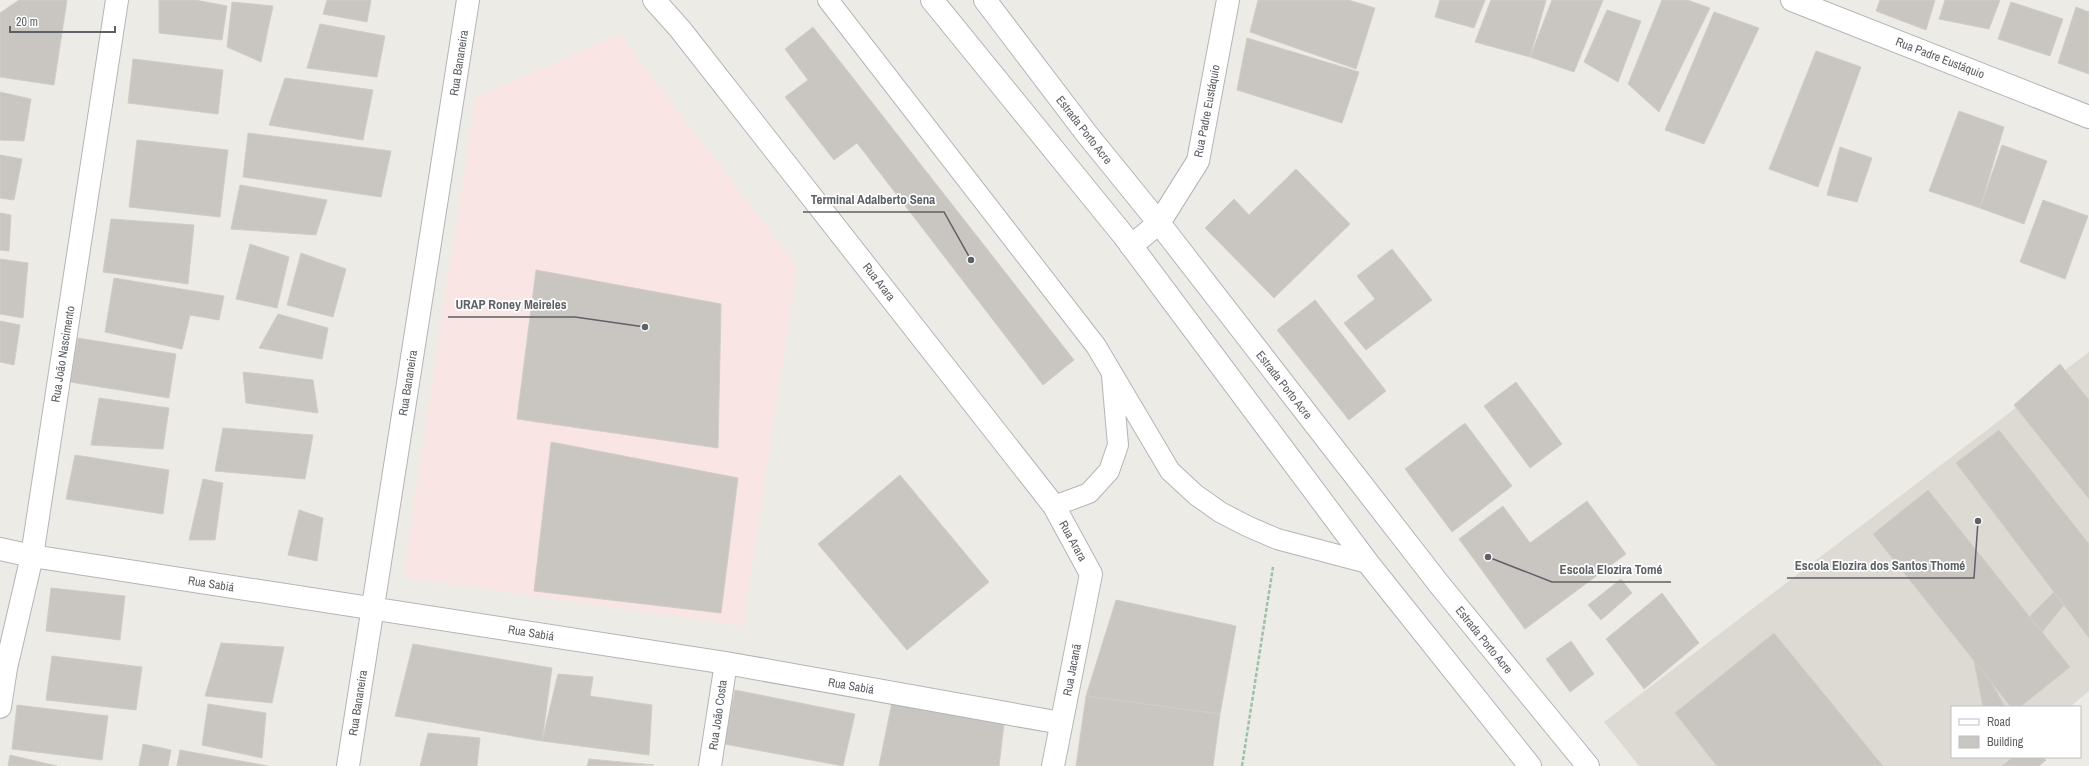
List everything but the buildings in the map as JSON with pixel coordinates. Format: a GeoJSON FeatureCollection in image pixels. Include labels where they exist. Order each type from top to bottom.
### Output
{"type":"FeatureCollection","features":[{"type":"Feature","properties":{"kind":"street","name":"Rua João Nascimento"},"geometry":{"type":"LineString","coordinates":[[0,707],[6,668],[32,556],[117,0]]}},
{"type":"Feature","properties":{"kind":"street","name":"Rua Bananeira"},"geometry":{"type":"LineString","coordinates":[[348,766],[468,0]]}},
{"type":"Feature","properties":{"kind":"street","name":"Rua Arara"},"geometry":{"type":"LineString","coordinates":[[654,0],[680,29],[1054,506],[1091,574]]}},
{"type":"Feature","properties":{"kind":"street"},"geometry":{"type":"LineString","coordinates":[[932,0],[1131,246],[1368,563],[1530,766]]}},
{"type":"Feature","properties":{"kind":"street","name":"Estrada Porto Acre"},"geometry":{"type":"LineString","coordinates":[[985,0],[1086,133],[1159,223],[1439,584],[1588,766]]}},
{"type":"Feature","properties":{"kind":"street","name":"Rua Padre Eustáquio"},"geometry":{"type":"LineString","coordinates":[[1131,246],[1159,223],[1198,161],[1228,0]]}},
{"type":"Feature","properties":{"kind":"street","name":"Rua Padre Eustáquio"},"geometry":{"type":"LineString","coordinates":[[1792,0],[2089,117]]}},
{"type":"Feature","properties":{"kind":"street","name":"Rua Sabiá"},"geometry":{"type":"LineString","coordinates":[[0,549],[32,556],[726,663],[1061,723]]}},
{"type":"Feature","properties":{"kind":"street","name":"Rua Jacanã"},"geometry":{"type":"LineString","coordinates":[[1053,766],[1091,574]]}},
{"type":"Feature","properties":{"kind":"street","name":"Rua João Costa"},"geometry":{"type":"LineString","coordinates":[[710,766],[726,663]]}},
{"type":"Feature","properties":{"kind":"lane"},"geometry":{"type":"LineString","coordinates":[[828,0],[1096,346],[1170,471],[1196,495],[1220,512],[1277,539],[1368,563]]}},
{"type":"Feature","properties":{"kind":"lane"},"geometry":{"type":"LineString","coordinates":[[1054,506],[1089,493],[1109,472],[1118,445],[1111,370]]}},
{"type":"Feature","properties":{"kind":"path"},"geometry":{"type":"LineString","coordinates":[[1242,766],[1277,539]]}},
{"type":"Feature","properties":{"kind":"shaded area"},"geometry":{"type":"Polygon","coordinates":[[[620,34],[797,267],[743,626],[403,577],[475,98],[620,34]]]}},
{"type":"Feature","properties":{"kind":"shaded area"},"geometry":{"type":"Polygon","coordinates":[[[2089,352],[2089,691],[2071,706],[1951,706],[1951,758],[2013,758],[2004,766],[1639,766],[1604,722],[2089,352]]]}},
{"type":"Feature","properties":{"kind":"place","name":"Terminal Adalberto Sena"},"geometry":{"type":"Point","coordinates":[971,260]}},
{"type":"Feature","properties":{"kind":"place","name":"URAP Roney Meireles"},"geometry":{"type":"Point","coordinates":[645,327]}},
{"type":"Feature","properties":{"kind":"place","name":"Escola Elozira dos Santos Thomé"},"geometry":{"type":"Point","coordinates":[1978,521]}},
{"type":"Feature","properties":{"kind":"place","name":"Escola Elozira Tomé"},"geometry":{"type":"Point","coordinates":[1488,557]}}]}
